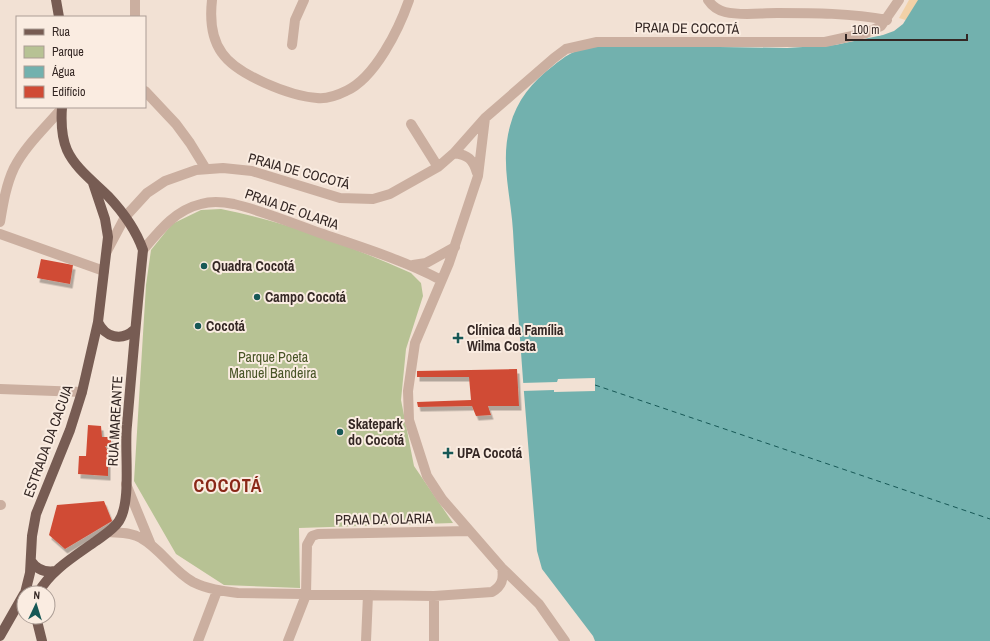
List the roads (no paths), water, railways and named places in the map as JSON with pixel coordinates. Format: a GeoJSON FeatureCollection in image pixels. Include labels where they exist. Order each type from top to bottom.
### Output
{"type":"FeatureCollection","features":[{"type":"Feature","properties":{"kind":"main road"},"geometry":{"type":"LineString","coordinates":[[56,0],[59,16]]}},
{"type":"Feature","properties":{"kind":"main road","name":"RUA MAREANTE"},"geometry":{"type":"LineString","coordinates":[[43,585],[56,571],[108,532],[121,517],[125,504],[126,426],[134,330],[143,250],[137,234],[125,217],[68,151],[62,129],[62,108]]}},
{"type":"Feature","properties":{"kind":"main road","name":"ESTRADA DA CACUIA"},"geometry":{"type":"LineString","coordinates":[[27,585],[31,561],[32,536],[36,514],[70,430],[82,392],[98,322],[107,252],[107,228],[93,181]]}},
{"type":"Feature","properties":{"kind":"main road"},"geometry":{"type":"LineString","coordinates":[[98,322],[101,328],[111,336],[123,336],[134,330]]}},
{"type":"Feature","properties":{"kind":"main road"},"geometry":{"type":"LineString","coordinates":[[31,561],[39,569],[56,571]]}},
{"type":"Feature","properties":{"kind":"main road","name":"ESTRADA DA CACUIA"},"geometry":{"type":"LineString","coordinates":[[0,636],[7,619],[16,606]]}},
{"type":"Feature","properties":{"kind":"main road"},"geometry":{"type":"LineString","coordinates":[[37,625],[42,641]]}},
{"type":"Feature","properties":{"kind":"street"},"geometry":{"type":"LineString","coordinates":[[135,0],[135,16]]}},
{"type":"Feature","properties":{"kind":"street"},"geometry":{"type":"LineString","coordinates":[[212,0],[211,10],[214,37],[222,53],[234,66],[275,87],[318,98],[347,91],[358,84],[374,67],[388,45],[409,0]]}},
{"type":"Feature","properties":{"kind":"street"},"geometry":{"type":"LineString","coordinates":[[292,45],[295,20],[304,0]]}},
{"type":"Feature","properties":{"kind":"street"},"geometry":{"type":"LineString","coordinates":[[708,0],[712,6],[718,10],[738,14],[827,14],[869,16],[887,20]]}},
{"type":"Feature","properties":{"kind":"street","name":"PRAIA DE COCOTÁ"},"geometry":{"type":"LineString","coordinates":[[107,252],[125,217],[138,202],[165,181],[196,170],[223,168],[252,171],[340,198],[356,200],[374,199],[390,194],[438,167],[478,132],[485,118],[566,49],[598,42],[825,42],[866,33],[881,26],[887,20],[898,0]]}},
{"type":"Feature","properties":{"kind":"street"},"geometry":{"type":"LineString","coordinates":[[146,92],[176,124],[206,169]]}},
{"type":"Feature","properties":{"kind":"street"},"geometry":{"type":"LineString","coordinates":[[0,222],[4,200],[14,168],[30,145],[62,108]]}},
{"type":"Feature","properties":{"kind":"street"},"geometry":{"type":"LineString","coordinates":[[411,124],[438,167]]}},
{"type":"Feature","properties":{"kind":"street"},"geometry":{"type":"LineString","coordinates":[[478,132],[478,176],[455,247],[415,343],[408,391],[409,420],[427,476],[442,499],[502,568],[539,604],[565,641]]}},
{"type":"Feature","properties":{"kind":"street"},"geometry":{"type":"LineString","coordinates":[[454,153],[466,155],[471,159],[475,165],[478,176]]}},
{"type":"Feature","properties":{"kind":"street","name":"PRAIA DE OLARIA"},"geometry":{"type":"LineString","coordinates":[[143,250],[163,226],[181,212],[201,204],[220,202],[234,204],[263,213],[413,265],[442,280]]}},
{"type":"Feature","properties":{"kind":"street"},"geometry":{"type":"LineString","coordinates":[[0,234],[104,272]]}},
{"type":"Feature","properties":{"kind":"street"},"geometry":{"type":"LineString","coordinates":[[413,265],[426,263],[455,247]]}},
{"type":"Feature","properties":{"kind":"street"},"geometry":{"type":"LineString","coordinates":[[0,389],[82,392]]}},
{"type":"Feature","properties":{"kind":"street"},"geometry":{"type":"LineString","coordinates":[[126,483],[151,545]]}},
{"type":"Feature","properties":{"kind":"street","name":"PRAIA DA OLARIA"},"geometry":{"type":"LineString","coordinates":[[306,595],[307,545],[312,536],[318,534],[362,532],[469,531]]}},
{"type":"Feature","properties":{"kind":"street"},"geometry":{"type":"LineString","coordinates":[[108,532],[134,535],[151,545],[182,574],[194,582],[217,591],[258,595],[434,596],[492,592],[497,589],[502,580],[502,568]]}},
{"type":"Feature","properties":{"kind":"street"},"geometry":{"type":"LineString","coordinates":[[198,641],[217,591]]}},
{"type":"Feature","properties":{"kind":"street"},"geometry":{"type":"LineString","coordinates":[[288,641],[306,595]]}},
{"type":"Feature","properties":{"kind":"street"},"geometry":{"type":"LineString","coordinates":[[366,641],[368,595]]}},
{"type":"Feature","properties":{"kind":"street"},"geometry":{"type":"LineString","coordinates":[[434,596],[434,641]]}},
{"type":"Feature","properties":{"kind":"water"},"geometry":{"type":"Polygon","coordinates":[[[918,0],[990,0],[990,641],[595,641],[593,636],[542,569],[537,551],[512,218],[506,166],[507,139],[513,117],[521,100],[538,78],[568,55],[599,45],[787,48],[835,45],[883,35],[894,31],[903,24],[918,0]]]}},
{"type":"Feature","properties":{"kind":"place","name":"Quadra Cocotá"},"geometry":{"type":"Point","coordinates":[204,266]}},
{"type":"Feature","properties":{"kind":"place","name":"Campo Cocotá"},"geometry":{"type":"Point","coordinates":[257,297]}},
{"type":"Feature","properties":{"kind":"place","name":"Cocotá"},"geometry":{"type":"Point","coordinates":[198,326]}},
{"type":"Feature","properties":{"kind":"place","name":"Clínica da Família Wilma Costa"},"geometry":{"type":"Point","coordinates":[458,338]}},
{"type":"Feature","properties":{"kind":"place","name":"Skatepark do Cocotá"},"geometry":{"type":"Point","coordinates":[340,432]}},
{"type":"Feature","properties":{"kind":"place","name":"UPA Cocotá"},"geometry":{"type":"Point","coordinates":[448,453]}},
{"type":"Feature","properties":{"kind":"district","name":"COCOTÁ"},"geometry":{"type":"Point","coordinates":[228,485]}},
{"type":"Feature","properties":{"kind":"park label","name":"Parque Poeta Manuel Bandeira"},"geometry":{"type":"Point","coordinates":[273,366]}}]}
